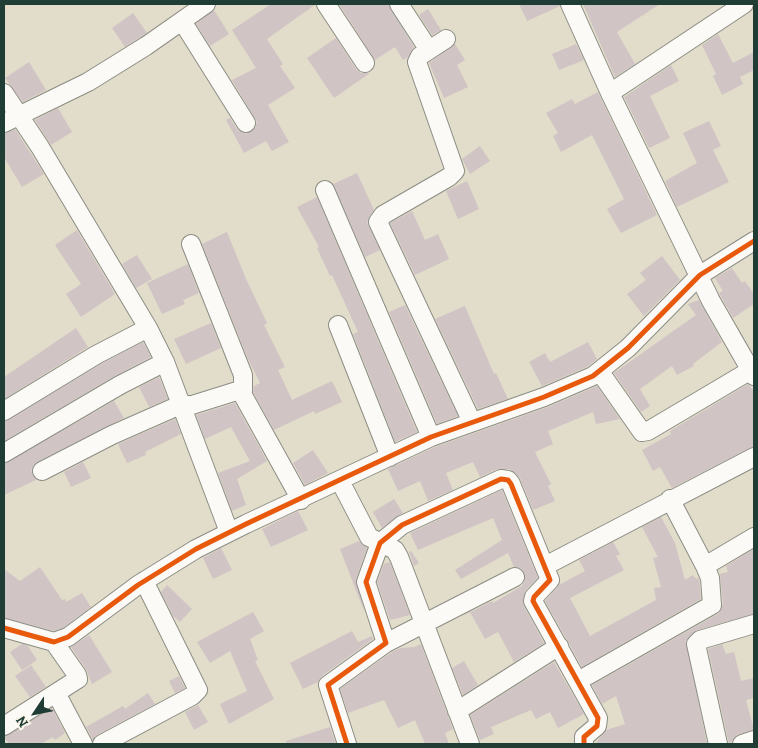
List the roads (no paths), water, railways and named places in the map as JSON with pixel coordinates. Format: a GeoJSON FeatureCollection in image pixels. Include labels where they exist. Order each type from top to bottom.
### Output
{"type":"FeatureCollection","features":[{"type":"Feature","properties":{"kind":"street"},"geometry":{"type":"LineString","coordinates":[[10,119],[88,82],[206,4]]}},
{"type":"Feature","properties":{"kind":"street"},"geometry":{"type":"LineString","coordinates":[[326,4],[364,63]]}},
{"type":"Feature","properties":{"kind":"street"},"geometry":{"type":"LineString","coordinates":[[399,4],[429,50]]}},
{"type":"Feature","properties":{"kind":"street"},"geometry":{"type":"LineString","coordinates":[[570,4],[610,93],[711,301],[752,373],[648,431],[642,432],[600,372]]}},
{"type":"Feature","properties":{"kind":"street"},"geometry":{"type":"LineString","coordinates":[[610,93],[744,4]]}},
{"type":"Feature","properties":{"kind":"street"},"geometry":{"type":"LineString","coordinates":[[182,21],[246,123]]}},
{"type":"Feature","properties":{"kind":"street"},"geometry":{"type":"LineString","coordinates":[[446,39],[417,59],[417,66],[455,171],[449,177],[383,215],[378,222],[472,422]]}},
{"type":"Feature","properties":{"kind":"street"},"geometry":{"type":"LineString","coordinates":[[4,93],[10,119],[40,147],[148,328],[165,362],[229,532]]}},
{"type":"Feature","properties":{"kind":"street"},"geometry":{"type":"LineString","coordinates":[[325,190],[431,437]]}},
{"type":"Feature","properties":{"kind":"street"},"geometry":{"type":"LineString","coordinates":[[4,628],[54,642],[74,634],[144,581],[196,549],[229,532],[301,500],[431,437],[544,397],[600,372],[628,348],[700,276],[754,241]]}},
{"type":"Feature","properties":{"kind":"street"},"geometry":{"type":"LineString","coordinates":[[191,244],[243,375],[243,391],[301,500]]}},
{"type":"Feature","properties":{"kind":"street"},"geometry":{"type":"LineString","coordinates":[[338,325],[390,457]]}},
{"type":"Feature","properties":{"kind":"street"},"geometry":{"type":"LineString","coordinates":[[4,411],[96,355],[148,328]]}},
{"type":"Feature","properties":{"kind":"street"},"geometry":{"type":"LineString","coordinates":[[4,453],[120,385],[165,362]]}},
{"type":"Feature","properties":{"kind":"street"},"geometry":{"type":"LineString","coordinates":[[42,471],[112,435],[180,405],[192,405],[238,390],[243,391]]}},
{"type":"Feature","properties":{"kind":"street"},"geometry":{"type":"LineString","coordinates":[[545,566],[670,499],[754,457]]}},
{"type":"Feature","properties":{"kind":"street"},"geometry":{"type":"LineString","coordinates":[[386,643],[366,582],[380,543],[402,525],[497,479],[504,479],[511,484],[550,582],[532,600],[559,646],[598,721],[596,726],[584,737],[584,744]]}},
{"type":"Feature","properties":{"kind":"street"},"geometry":{"type":"LineString","coordinates":[[340,480],[369,537],[398,554],[470,744]]}},
{"type":"Feature","properties":{"kind":"street"},"geometry":{"type":"LineString","coordinates":[[578,681],[711,606],[710,578],[670,499]]}},
{"type":"Feature","properties":{"kind":"street"},"geometry":{"type":"LineString","coordinates":[[705,566],[754,537]]}},
{"type":"Feature","properties":{"kind":"street"},"geometry":{"type":"LineString","coordinates":[[347,744],[328,685],[386,643],[515,578]]}},
{"type":"Feature","properties":{"kind":"street"},"geometry":{"type":"LineString","coordinates":[[102,744],[192,696],[198,690],[144,581]]}},
{"type":"Feature","properties":{"kind":"street"},"geometry":{"type":"LineString","coordinates":[[718,744],[695,647],[700,640],[754,624]]}},
{"type":"Feature","properties":{"kind":"street"},"geometry":{"type":"LineString","coordinates":[[4,726],[78,677],[54,642]]}},
{"type":"Feature","properties":{"kind":"street"},"geometry":{"type":"LineString","coordinates":[[457,711],[559,646]]}},
{"type":"Feature","properties":{"kind":"street"},"geometry":{"type":"LineString","coordinates":[[56,693],[83,744]]}},
{"type":"Feature","properties":{"kind":"street"},"geometry":{"type":"LineString","coordinates":[[742,744],[754,740]]}}]}
